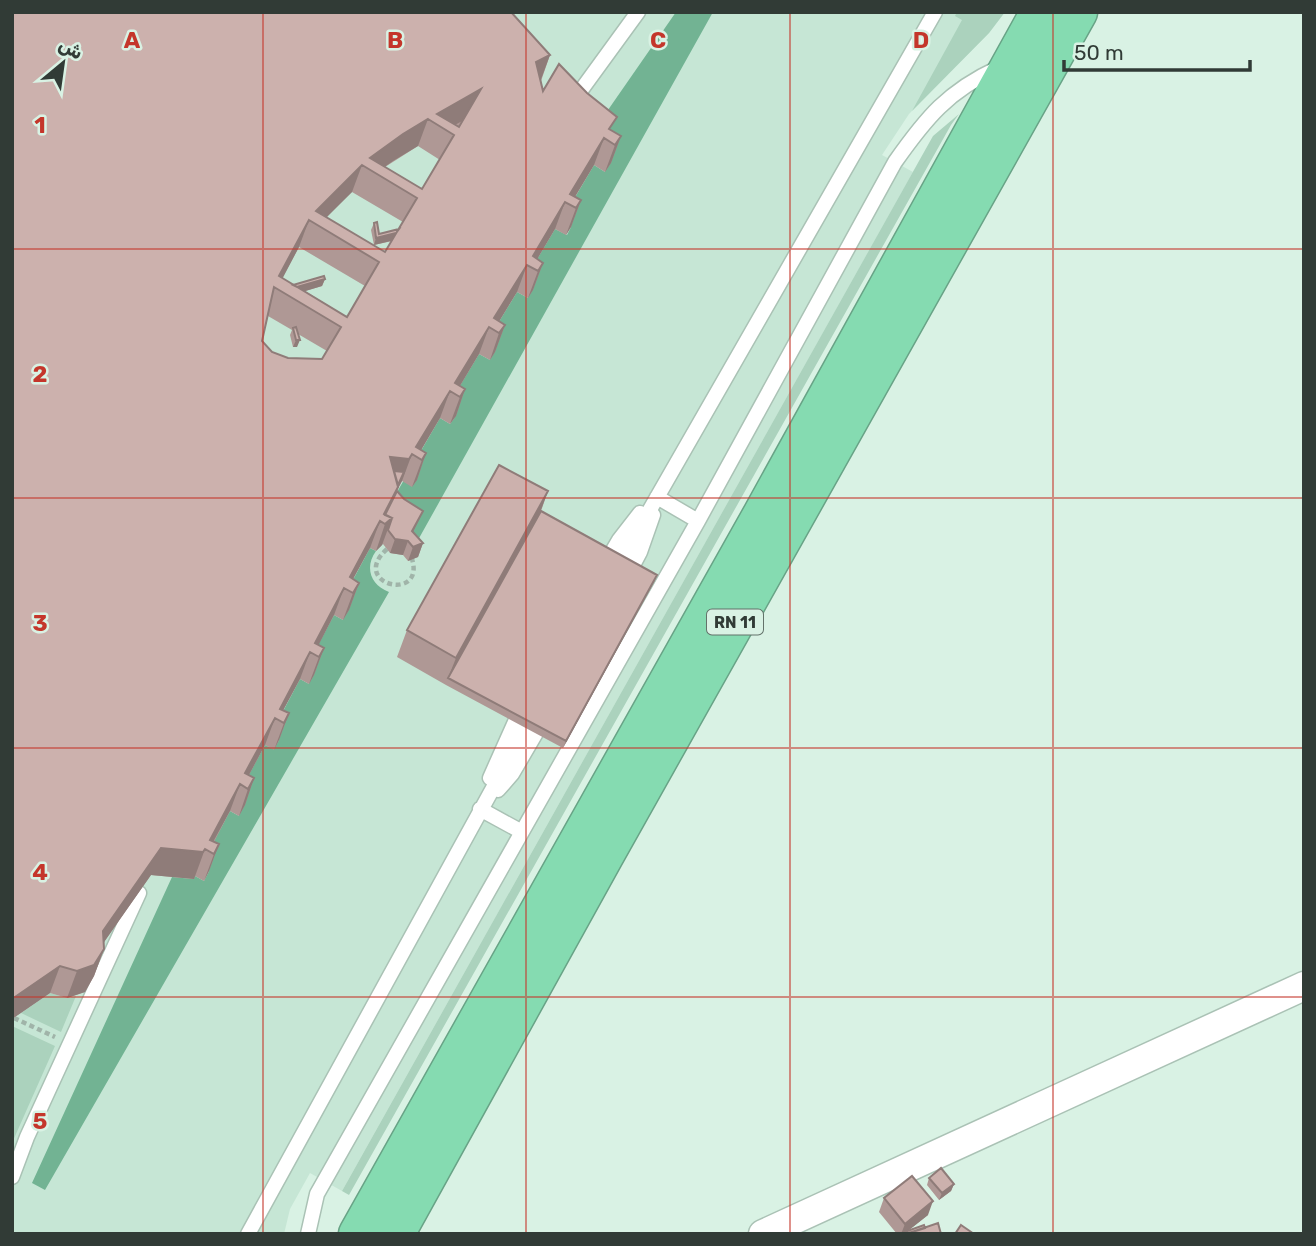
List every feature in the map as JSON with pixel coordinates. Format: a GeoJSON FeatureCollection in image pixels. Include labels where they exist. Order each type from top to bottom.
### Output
{"type":"FeatureCollection","features":[{"type":"Feature","properties":{"kind":"highway","name":"RN 11"},"geometry":{"type":"LineString","coordinates":[[358,1234],[755,527],[1040,12]]}},
{"type":"Feature","properties":{"kind":"highway","name":"RN 11"},"geometry":{"type":"LineString","coordinates":[[395,1234],[1078,12]]}},
{"type":"Feature","properties":{"kind":"street"},"geometry":{"type":"LineString","coordinates":[[763,1234],[1304,986]]}},
{"type":"Feature","properties":{"kind":"lane"},"geometry":{"type":"LineString","coordinates":[[566,110],[638,12]]}},
{"type":"Feature","properties":{"kind":"lane"},"geometry":{"type":"LineString","coordinates":[[657,497],[647,534],[620,563],[630,525],[657,497],[935,12]]}},
{"type":"Feature","properties":{"kind":"lane"},"geometry":{"type":"LineString","coordinates":[[308,1234],[317,1194],[698,522],[895,162],[923,122],[948,99],[979,78],[1013,63]]}},
{"type":"Feature","properties":{"kind":"lane"},"geometry":{"type":"LineString","coordinates":[[657,497],[698,522]]}},
{"type":"Feature","properties":{"kind":"lane"},"geometry":{"type":"LineString","coordinates":[[248,1234],[480,809],[495,764],[526,728],[512,774],[480,809]]}},
{"type":"Feature","properties":{"kind":"lane"},"geometry":{"type":"LineString","coordinates":[[480,809],[522,832]]}},
{"type":"Feature","properties":{"kind":"lane"},"geometry":{"type":"LineString","coordinates":[[12,1177],[69,1043],[139,893]]}},
{"type":"Feature","properties":{"kind":"path"},"geometry":{"type":"LineString","coordinates":[[387,549],[380,555],[376,567],[380,579],[391,586],[403,584],[412,576],[414,565],[408,551]]}},
{"type":"Feature","properties":{"kind":"path"},"geometry":{"type":"LineString","coordinates":[[14,1018],[69,1043]]}},
{"type":"Feature","properties":{"kind":"shaded area"},"geometry":{"type":"Polygon","coordinates":[[[12,12],[1005,12],[989,33],[909,114],[882,155],[913,172],[342,1191],[310,1173],[290,1209],[284,1234],[12,1234],[12,12]]]}},
{"type":"Feature","properties":{"kind":"shaded area"},"geometry":{"type":"Polygon","coordinates":[[[676,12],[713,12],[413,549],[390,504],[440,418],[450,424],[455,417],[445,410],[479,354],[490,360],[485,345],[517,292],[528,298],[523,283],[555,229],[567,235],[571,227],[561,221],[594,165],[605,172],[592,133],[676,12]]]}},
{"type":"Feature","properties":{"kind":"shaded area"},"geometry":{"type":"Polygon","coordinates":[[[957,12],[1005,12],[989,33],[912,111],[962,20],[955,16],[957,12]]]}},
{"type":"Feature","properties":{"kind":"shaded area"},"geometry":{"type":"Polygon","coordinates":[[[959,114],[349,1195],[342,1191],[933,136],[959,114]]]}},
{"type":"Feature","properties":{"kind":"shaded area"},"geometry":{"type":"Polygon","coordinates":[[[370,548],[376,551],[370,564],[371,575],[378,585],[389,592],[45,1190],[32,1183],[172,877],[193,879],[195,876],[204,881],[209,871],[200,867],[230,811],[239,816],[235,800],[265,745],[274,749],[279,740],[270,736],[300,679],[309,684],[305,670],[334,615],[343,620],[340,604],[370,548]]]}},
{"type":"Feature","properties":{"kind":"shaded area"},"geometry":{"type":"Polygon","coordinates":[[[50,993],[67,998],[76,996],[61,1032],[21,1013],[50,993]]]}},
{"type":"Feature","properties":{"kind":"shaded area"},"geometry":{"type":"Polygon","coordinates":[[[12,1026],[55,1046],[12,1143],[12,1026]]]}},
{"type":"Feature","properties":{"kind":"building"},"geometry":{"type":"Polygon","coordinates":[[[12,12],[511,12],[550,55],[536,62],[543,91],[559,64],[587,93],[617,117],[609,129],[621,136],[615,145],[604,138],[570,194],[581,200],[576,208],[565,202],[533,256],[543,263],[538,271],[527,265],[494,318],[505,325],[499,333],[489,327],[455,383],[465,389],[460,397],[450,391],[416,447],[426,453],[422,460],[412,454],[409,459],[390,457],[398,487],[384,514],[392,518],[385,524],[380,521],[350,577],[359,583],[353,593],[344,588],[315,643],[324,648],[319,657],[310,652],[280,709],[289,713],[284,723],[275,718],[245,773],[254,778],[248,789],[240,784],[210,840],[219,844],[214,854],[205,849],[203,852],[161,848],[103,931],[104,949],[94,965],[77,971],[60,966],[12,999],[12,12]],[[481,89],[437,114],[459,127],[481,89]],[[428,119],[370,158],[422,189],[454,135],[428,119]],[[362,165],[316,211],[385,252],[417,198],[362,165]],[[309,220],[279,276],[347,317],[379,262],[309,220]],[[274,287],[262,341],[272,352],[288,358],[322,359],[341,327],[274,287]]]}},
{"type":"Feature","properties":{"kind":"building"},"geometry":{"type":"Polygon","coordinates":[[[377,222],[379,234],[399,229],[396,233],[376,238],[374,223],[377,222]]]}},
{"type":"Feature","properties":{"kind":"building"},"geometry":{"type":"Polygon","coordinates":[[[324,276],[325,279],[297,287],[293,285],[324,276]]]}},
{"type":"Feature","properties":{"kind":"building"},"geometry":{"type":"Polygon","coordinates":[[[296,327],[300,340],[296,340],[293,328],[296,327]]]}},
{"type":"Feature","properties":{"kind":"building"},"geometry":{"type":"Polygon","coordinates":[[[499,465],[548,491],[456,658],[407,630],[499,465]]]}},
{"type":"Feature","properties":{"kind":"building"},"geometry":{"type":"Polygon","coordinates":[[[394,471],[404,472],[398,485],[394,471]]]}},
{"type":"Feature","properties":{"kind":"building"},"geometry":{"type":"Polygon","coordinates":[[[397,491],[423,511],[412,531],[423,543],[413,547],[408,541],[395,539],[388,530],[392,518],[385,515],[397,491]]]}},
{"type":"Feature","properties":{"kind":"building"},"geometry":{"type":"Polygon","coordinates":[[[541,511],[657,575],[566,741],[448,678],[541,511]]]}},
{"type":"Feature","properties":{"kind":"building"},"geometry":{"type":"Polygon","coordinates":[[[941,1168],[954,1184],[942,1193],[929,1178],[941,1168]]]}},
{"type":"Feature","properties":{"kind":"building"},"geometry":{"type":"Polygon","coordinates":[[[912,1176],[933,1201],[905,1224],[884,1198],[912,1176]]]}},
{"type":"Feature","properties":{"kind":"building"},"geometry":{"type":"Polygon","coordinates":[[[938,1223],[941,1234],[906,1234],[938,1223]]]}},
{"type":"Feature","properties":{"kind":"building"},"geometry":{"type":"Polygon","coordinates":[[[924,1225],[925,1228],[899,1234],[924,1225]]]}},
{"type":"Feature","properties":{"kind":"building"},"geometry":{"type":"Polygon","coordinates":[[[961,1225],[974,1234],[955,1234],[961,1225]]]}}]}
